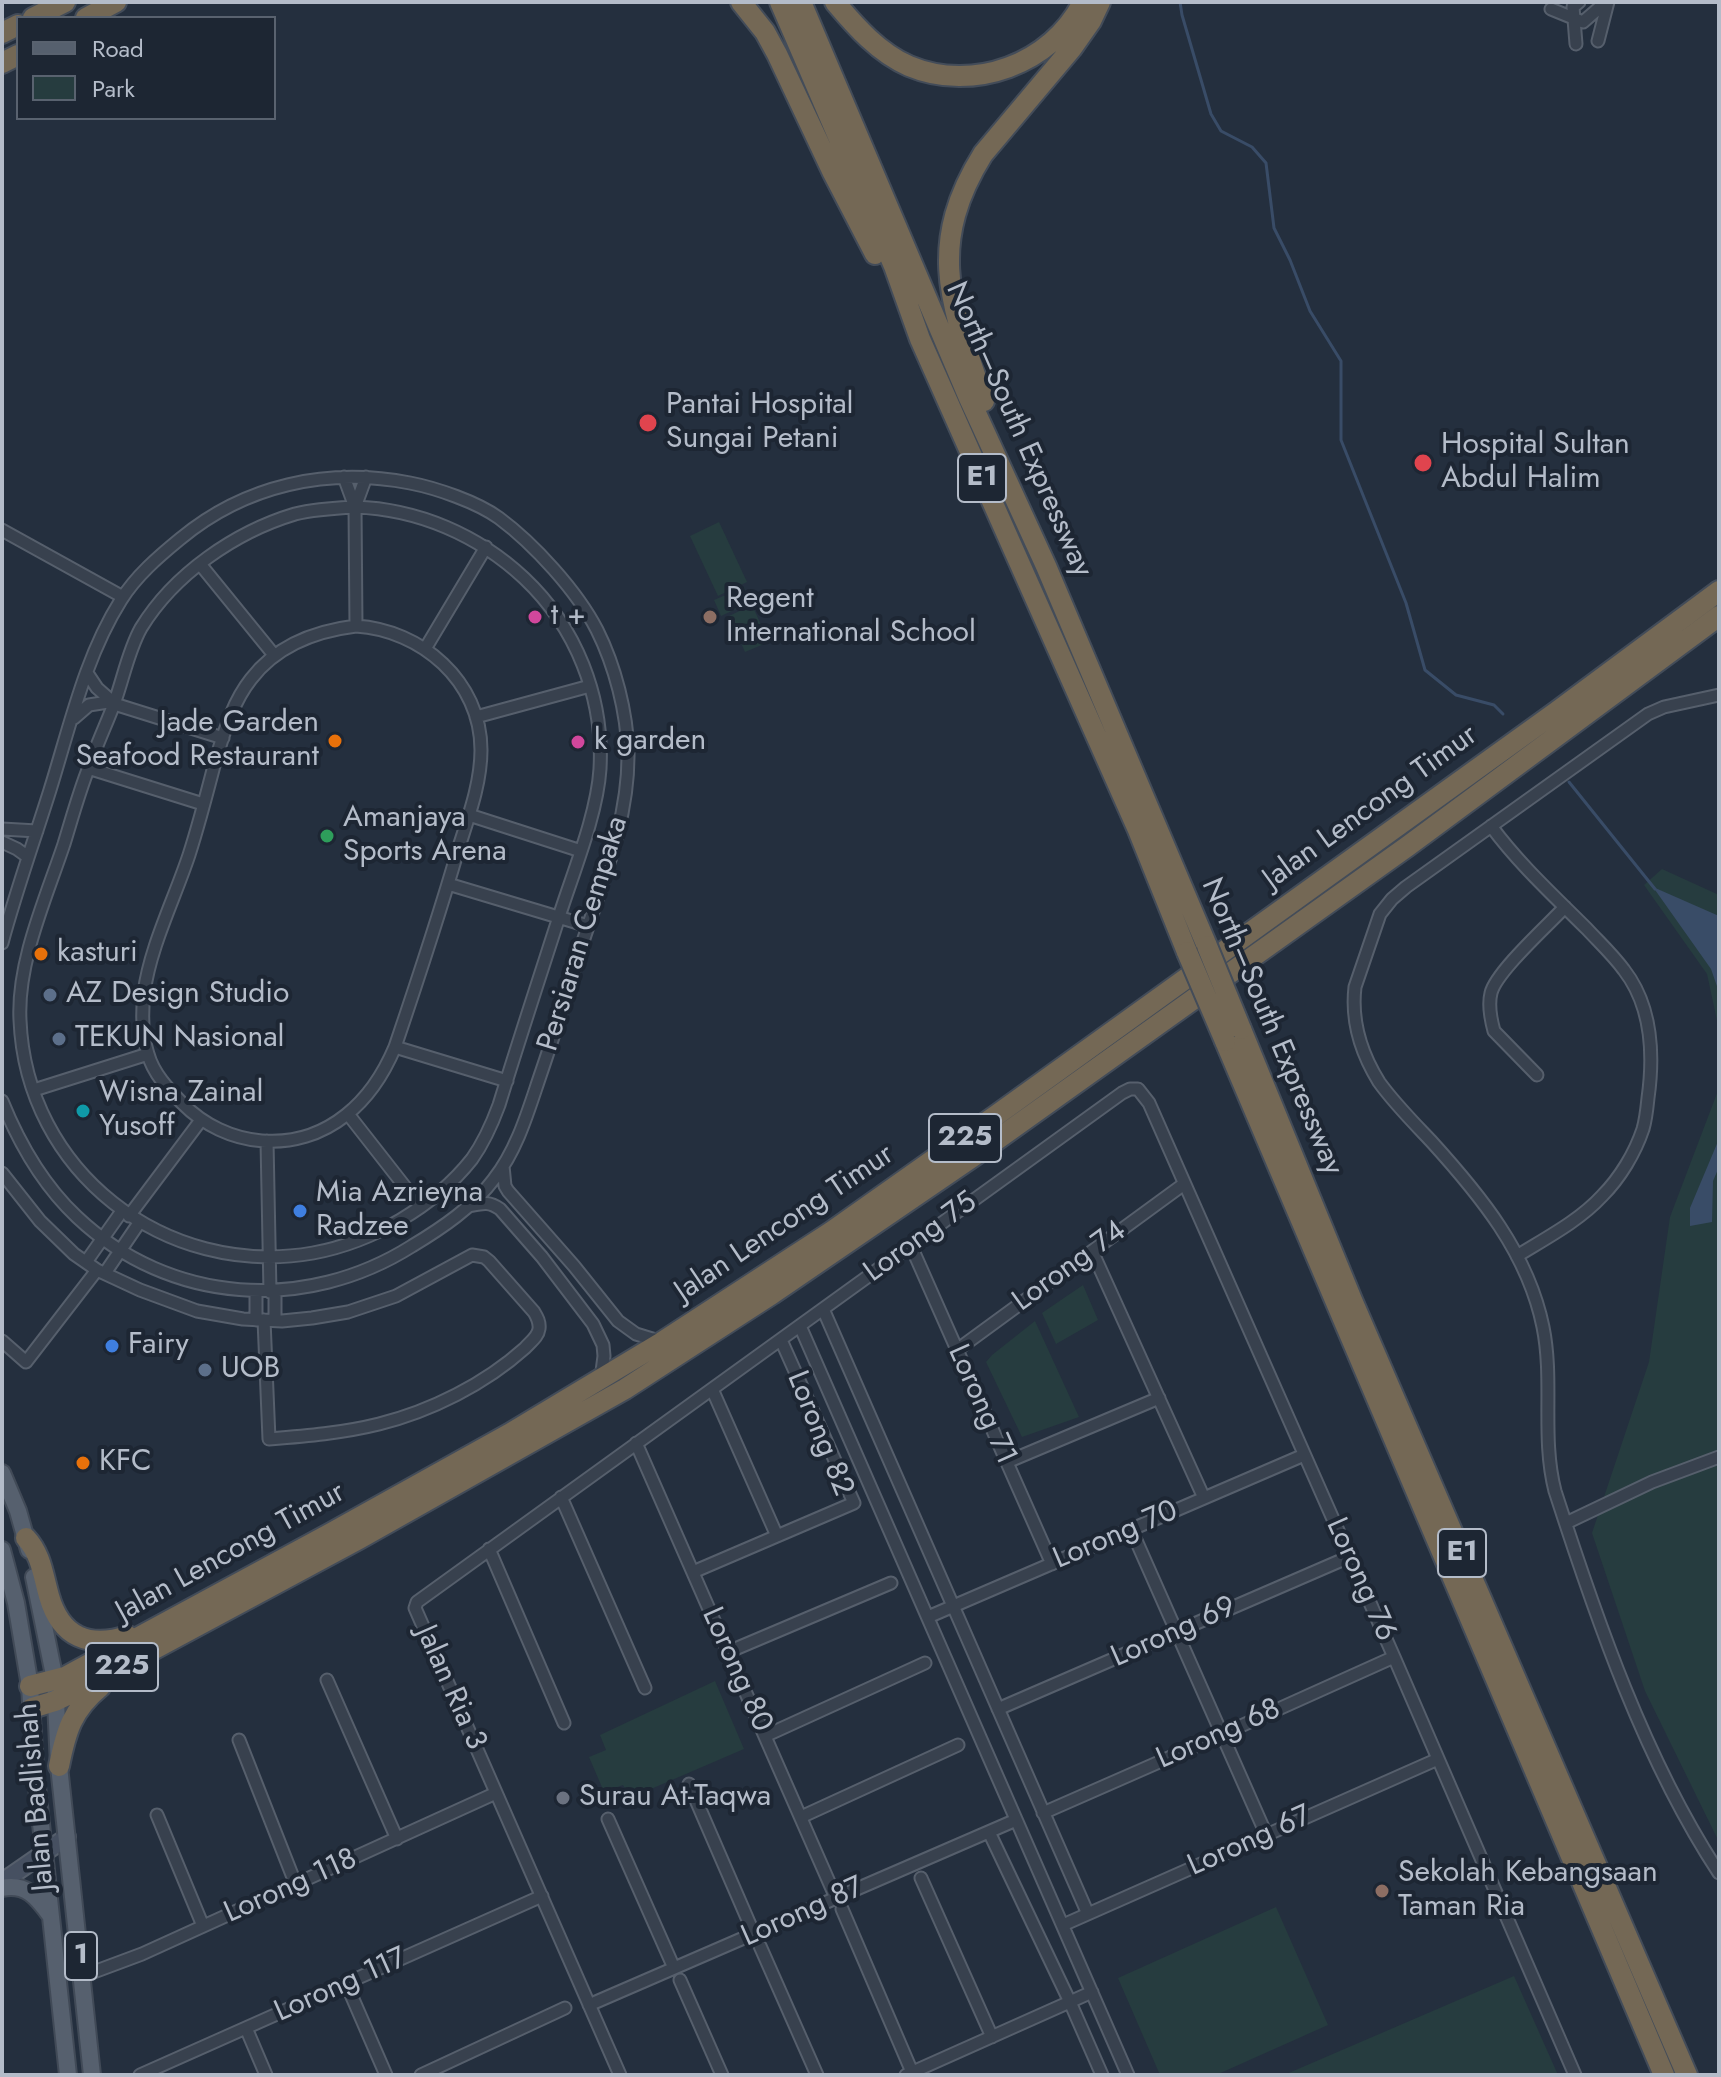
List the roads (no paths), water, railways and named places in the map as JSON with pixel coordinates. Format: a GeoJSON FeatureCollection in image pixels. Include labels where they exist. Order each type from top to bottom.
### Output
{"type":"FeatureCollection","features":[{"type":"Feature","properties":{"kind":"highway"},"geometry":{"type":"LineString","coordinates":[[37,16],[65,2]]}},
{"type":"Feature","properties":{"kind":"highway"},"geometry":{"type":"LineString","coordinates":[[90,16],[116,2]]}},
{"type":"Feature","properties":{"kind":"highway"},"geometry":{"type":"LineString","coordinates":[[741,2],[765,32],[777,54],[833,173],[920,339]]}},
{"type":"Feature","properties":{"kind":"highway","name":"North–South Expressway"},"geometry":{"type":"LineString","coordinates":[[780,2],[894,266],[920,339],[1138,830],[1197,949]]}},
{"type":"Feature","properties":{"kind":"highway","name":"North–South Expressway"},"geometry":{"type":"LineString","coordinates":[[801,2],[969,398],[1017,499],[1197,949],[1664,2075]]}},
{"type":"Feature","properties":{"kind":"highway"},"geometry":{"type":"LineString","coordinates":[[835,2],[888,55],[929,72],[965,77],[995,72],[1029,58],[1056,38],[1083,2]]}},
{"type":"Feature","properties":{"kind":"highway"},"geometry":{"type":"LineString","coordinates":[[1017,499],[965,349],[955,310],[949,279],[950,234],[971,172],[1007,124],[1072,48],[1100,2]]}},
{"type":"Feature","properties":{"kind":"highway","name":"Jalan Lencong Timur"},"geometry":{"type":"LineString","coordinates":[[55,1691],[65,1677],[359,1518],[601,1379],[831,1232],[1531,730],[1719,591]]}},
{"type":"Feature","properties":{"kind":"highway","name":"Jalan Lencong Timur"},"geometry":{"type":"LineString","coordinates":[[32,1708],[55,1691],[188,1631],[359,1539],[625,1389],[772,1294],[974,1156],[1408,846],[1719,616]]}},
{"type":"Feature","properties":{"kind":"highway","name":"North–South Expressway"},"geometry":{"type":"LineString","coordinates":[[1233,1035],[1352,1300],[1687,2075]]}},
{"type":"Feature","properties":{"kind":"highway"},"geometry":{"type":"LineString","coordinates":[[26,1538],[34,1547],[42,1567],[49,1600],[57,1616],[75,1635],[96,1642],[110,1641],[169,1621]]}},
{"type":"Feature","properties":{"kind":"highway"},"geometry":{"type":"LineString","coordinates":[[59,1766],[71,1721],[87,1698],[100,1686],[188,1631]]}},
{"type":"Feature","properties":{"kind":"highway","name":"Jalan Lencong Timur"},"geometry":{"type":"LineString","coordinates":[[30,1686],[55,1691]]}},
{"type":"Feature","properties":{"kind":"main road","name":"Jalan Badlishah"},"geometry":{"type":"LineString","coordinates":[[2,1473],[26,1538],[55,1691],[59,1766],[92,2075]]}},
{"type":"Feature","properties":{"kind":"main road","name":"Jalan Badlishah"},"geometry":{"type":"LineString","coordinates":[[2,1550],[16,1603],[30,1686],[35,1768],[68,2075]]}},
{"type":"Feature","properties":{"kind":"main road"},"geometry":{"type":"LineString","coordinates":[[2,1885],[30,1891],[51,1917]]}},
{"type":"Feature","properties":{"kind":"street"},"geometry":{"type":"LineString","coordinates":[[1576,44],[1573,7],[1579,2]]}},
{"type":"Feature","properties":{"kind":"street"},"geometry":{"type":"LineString","coordinates":[[1551,9],[1583,22],[1607,2]]}},
{"type":"Feature","properties":{"kind":"street"},"geometry":{"type":"LineString","coordinates":[[1598,41],[1607,2]]}},
{"type":"Feature","properties":{"kind":"street"},"geometry":{"type":"LineString","coordinates":[[344,477],[355,507],[356,626]]}},
{"type":"Feature","properties":{"kind":"street"},"geometry":{"type":"LineString","coordinates":[[355,507],[366,477]]}},
{"type":"Feature","properties":{"kind":"street","name":"Persiaran Cempaka"},"geometry":{"type":"LineString","coordinates":[[2,943],[87,673],[111,618],[123,597],[150,564],[211,515],[275,487],[319,478],[366,477],[427,487],[495,515],[563,580],[596,627],[615,676],[628,750],[618,832],[524,1122],[503,1166],[469,1206],[395,1257],[326,1284],[256,1291],[195,1283],[158,1270],[121,1250],[73,1213],[51,1188],[18,1135],[2,1101]]}},
{"type":"Feature","properties":{"kind":"street"},"geometry":{"type":"LineString","coordinates":[[325,508],[387,509],[419,517],[486,547],[534,587],[575,644],[590,686],[598,729],[600,771],[581,851],[489,1131],[474,1156],[449,1183],[385,1229],[353,1243],[294,1256],[270,1258],[228,1254],[182,1242],[130,1217],[86,1179],[63,1151],[34,1090],[22,1044],[19,1017],[22,982],[34,934],[88,768],[140,631],[158,603],[200,564],[229,544],[295,514],[325,508]]}},
{"type":"Feature","properties":{"kind":"street"},"geometry":{"type":"LineString","coordinates":[[2,530],[123,597]]}},
{"type":"Feature","properties":{"kind":"street"},"geometry":{"type":"LineString","coordinates":[[425,649],[486,547]]}},
{"type":"Feature","properties":{"kind":"street"},"geometry":{"type":"LineString","coordinates":[[200,564],[274,655]]}},
{"type":"Feature","properties":{"kind":"street"},"geometry":{"type":"LineString","coordinates":[[356,626],[390,632],[425,649],[443,663],[461,685],[471,700],[481,752],[475,789],[448,884],[386,1068],[348,1114],[317,1133],[297,1139],[245,1140],[227,1135],[201,1120],[171,1093],[157,1074],[148,1054],[144,1028],[144,995],[149,968],[189,855],[223,738],[249,680],[262,665],[292,644],[313,634],[356,626]]}},
{"type":"Feature","properties":{"kind":"street"},"geometry":{"type":"LineString","coordinates":[[87,673],[97,688],[114,703]]}},
{"type":"Feature","properties":{"kind":"street"},"geometry":{"type":"LineString","coordinates":[[476,717],[590,686]]}},
{"type":"Feature","properties":{"kind":"street"},"geometry":{"type":"LineString","coordinates":[[1719,695],[1664,707],[1648,714],[1406,887],[1380,914],[1365,953],[1353,1000],[1358,1035],[1379,1082],[1473,1189],[1498,1223],[1530,1284],[1542,1323],[1548,1361],[1550,1470],[1566,1523],[1601,1626],[1639,1719],[1678,1804],[1719,1873]]}},
{"type":"Feature","properties":{"kind":"street"},"geometry":{"type":"LineString","coordinates":[[71,722],[89,705],[114,703],[223,738]]}},
{"type":"Feature","properties":{"kind":"street"},"geometry":{"type":"LineString","coordinates":[[88,768],[203,804]]}},
{"type":"Feature","properties":{"kind":"street"},"geometry":{"type":"LineString","coordinates":[[469,815],[581,851]]}},
{"type":"Feature","properties":{"kind":"street"},"geometry":{"type":"LineString","coordinates":[[1491,826],[1536,880],[1623,968],[1639,993],[1651,1047],[1644,1124],[1628,1162],[1602,1196],[1556,1232],[1517,1256]]}},
{"type":"Feature","properties":{"kind":"street"},"geometry":{"type":"LineString","coordinates":[[2,829],[37,831]]}},
{"type":"Feature","properties":{"kind":"street"},"geometry":{"type":"LineString","coordinates":[[2,842],[28,857]]}},
{"type":"Feature","properties":{"kind":"street"},"geometry":{"type":"LineString","coordinates":[[448,884],[588,926]]}},
{"type":"Feature","properties":{"kind":"street"},"geometry":{"type":"LineString","coordinates":[[1537,1075],[1494,1031],[1491,994],[1502,973],[1565,907]]}},
{"type":"Feature","properties":{"kind":"street"},"geometry":{"type":"LineString","coordinates":[[395,1047],[507,1081]]}},
{"type":"Feature","properties":{"kind":"street"},"geometry":{"type":"LineString","coordinates":[[34,1090],[148,1054]]}},
{"type":"Feature","properties":{"kind":"street","name":"Lorong 76"},"geometry":{"type":"LineString","coordinates":[[1138,1089],[1149,1103],[1575,2075]]}},
{"type":"Feature","properties":{"kind":"street","name":"Lorong 75"},"geometry":{"type":"LineString","coordinates":[[800,1326],[1122,1093],[1138,1089]]}},
{"type":"Feature","properties":{"kind":"street"},"geometry":{"type":"LineString","coordinates":[[348,1114],[420,1206]]}},
{"type":"Feature","properties":{"kind":"street"},"geometry":{"type":"LineString","coordinates":[[86,1262],[103,1239],[130,1217],[201,1120]]}},
{"type":"Feature","properties":{"kind":"street"},"geometry":{"type":"LineString","coordinates":[[265,1320],[272,1291],[267,1141]]}},
{"type":"Feature","properties":{"kind":"street"},"geometry":{"type":"LineString","coordinates":[[503,1166],[508,1191],[618,1321],[636,1334],[662,1342]]}},
{"type":"Feature","properties":{"kind":"street"},"geometry":{"type":"LineString","coordinates":[[2,1173],[55,1238],[86,1262],[140,1290],[197,1311],[265,1320],[332,1315],[381,1302],[415,1287],[464,1258],[479,1255],[489,1261],[534,1312],[539,1329],[535,1338],[494,1373],[425,1408],[367,1427],[269,1439],[265,1320],[256,1291]]}},
{"type":"Feature","properties":{"kind":"street","name":"Lorong 74"},"geometry":{"type":"LineString","coordinates":[[957,1350],[1184,1184]]}},
{"type":"Feature","properties":{"kind":"street"},"geometry":{"type":"LineString","coordinates":[[469,1206],[488,1202],[493,1204],[542,1257],[593,1324],[604,1356],[601,1379]]}},
{"type":"Feature","properties":{"kind":"street"},"geometry":{"type":"LineString","coordinates":[[2,1341],[26,1362],[121,1250],[130,1217]]}},
{"type":"Feature","properties":{"kind":"street","name":"Lorong 71"},"geometry":{"type":"LineString","coordinates":[[911,1246],[1052,1564]]}},
{"type":"Feature","properties":{"kind":"street"},"geometry":{"type":"LineString","coordinates":[[1092,1251],[1204,1498]]}},
{"type":"Feature","properties":{"kind":"street"},"geometry":{"type":"LineString","coordinates":[[823,1309],[1088,1914]]}},
{"type":"Feature","properties":{"kind":"street"},"geometry":{"type":"LineString","coordinates":[[800,1326],[1128,2075]]}},
{"type":"Feature","properties":{"kind":"street","name":"Jalan Ria 3"},"geometry":{"type":"LineString","coordinates":[[620,2075],[415,1608],[422,1598],[800,1326]]}},
{"type":"Feature","properties":{"kind":"street","name":"Lorong 82"},"geometry":{"type":"LineString","coordinates":[[693,1572],[854,1503],[781,1340]]}},
{"type":"Feature","properties":{"kind":"street"},"geometry":{"type":"LineString","coordinates":[[712,1389],[777,1536]]}},
{"type":"Feature","properties":{"kind":"street"},"geometry":{"type":"LineString","coordinates":[[1007,1462],[1159,1398]]}},
{"type":"Feature","properties":{"kind":"street","name":"Lorong 80"},"geometry":{"type":"LineString","coordinates":[[636,1443],[839,1904],[909,2074]]}},
{"type":"Feature","properties":{"kind":"street","name":"Lorong 70"},"geometry":{"type":"LineString","coordinates":[[928,1617],[1304,1455]]}},
{"type":"Feature","properties":{"kind":"street"},"geometry":{"type":"LineString","coordinates":[[1566,1523],[1652,1482],[1719,1457]]}},
{"type":"Feature","properties":{"kind":"street"},"geometry":{"type":"LineString","coordinates":[[561,1497],[645,1688]]}},
{"type":"Feature","properties":{"kind":"street"},"geometry":{"type":"LineString","coordinates":[[1131,1529],[1266,1834]]}},
{"type":"Feature","properties":{"kind":"street"},"geometry":{"type":"LineString","coordinates":[[489,1549],[564,1723]]}},
{"type":"Feature","properties":{"kind":"street","name":"Lorong 69"},"geometry":{"type":"LineString","coordinates":[[998,1709],[1349,1557]]}},
{"type":"Feature","properties":{"kind":"street"},"geometry":{"type":"LineString","coordinates":[[728,1652],[891,1583]]}},
{"type":"Feature","properties":{"kind":"street","name":"Lorong 68"},"geometry":{"type":"LineString","coordinates":[[1043,1813],[1394,1657]]}},
{"type":"Feature","properties":{"kind":"street"},"geometry":{"type":"LineString","coordinates":[[765,1736],[925,1663]]}},
{"type":"Feature","properties":{"kind":"street"},"geometry":{"type":"LineString","coordinates":[[327,1680],[397,1839]]}},
{"type":"Feature","properties":{"kind":"street"},"geometry":{"type":"LineString","coordinates":[[239,1740],[296,1885]]}},
{"type":"Feature","properties":{"kind":"street"},"geometry":{"type":"LineString","coordinates":[[801,1817],[958,1745]]}},
{"type":"Feature","properties":{"kind":"street","name":"Lorong 67"},"geometry":{"type":"LineString","coordinates":[[1063,1925],[1438,1759]]}},
{"type":"Feature","properties":{"kind":"street"},"geometry":{"type":"LineString","coordinates":[[689,1784],[754,1934]]}},
{"type":"Feature","properties":{"kind":"street","name":"Lorong 118"},"geometry":{"type":"LineString","coordinates":[[83,1976],[126,1961],[496,1793]]}},
{"type":"Feature","properties":{"kind":"street"},"geometry":{"type":"LineString","coordinates":[[157,1815],[203,1926]]}},
{"type":"Feature","properties":{"kind":"street"},"geometry":{"type":"LineString","coordinates":[[608,1819],[674,1968]]}},
{"type":"Feature","properties":{"kind":"street","name":"Lorong 87"},"geometry":{"type":"LineString","coordinates":[[589,2005],[754,1934],[839,1904],[1016,1820]]}},
{"type":"Feature","properties":{"kind":"street"},"geometry":{"type":"LineString","coordinates":[[989,1832],[1102,2075]]}},
{"type":"Feature","properties":{"kind":"street"},"geometry":{"type":"LineString","coordinates":[[2,1885],[67,1837]]}},
{"type":"Feature","properties":{"kind":"street"},"geometry":{"type":"LineString","coordinates":[[921,1878],[992,2037]]}},
{"type":"Feature","properties":{"kind":"street","name":"Lorong 117"},"geometry":{"type":"LineString","coordinates":[[140,2075],[542,1896]]}},
{"type":"Feature","properties":{"kind":"street"},"geometry":{"type":"LineString","coordinates":[[760,1946],[817,2075]]}},
{"type":"Feature","properties":{"kind":"street"},"geometry":{"type":"LineString","coordinates":[[680,1980],[722,2075]]}},
{"type":"Feature","properties":{"kind":"street"},"geometry":{"type":"LineString","coordinates":[[346,1983],[386,2075]]}},
{"type":"Feature","properties":{"kind":"street"},"geometry":{"type":"LineString","coordinates":[[909,2074],[1092,1992]]}},
{"type":"Feature","properties":{"kind":"street"},"geometry":{"type":"LineString","coordinates":[[421,2075],[565,2008]]}},
{"type":"Feature","properties":{"kind":"street"},"geometry":{"type":"LineString","coordinates":[[246,2028],[266,2075]]}},
{"type":"Feature","properties":{"kind":"water"},"geometry":{"type":"Polygon","coordinates":[[[1653,887],[1719,916],[1719,992],[1711,969],[1653,887]]]}},
{"type":"Feature","properties":{"kind":"water"},"geometry":{"type":"Polygon","coordinates":[[[1719,1139],[1719,1167],[1713,1181],[1712,1222],[1690,1226],[1690,1208],[1719,1139]]]}},
{"type":"Feature","properties":{"kind":"waterway"},"geometry":{"type":"LineString","coordinates":[[1180,2],[1211,114],[1221,131],[1252,147],[1266,163],[1274,228],[1310,311],[1341,361],[1341,440],[1406,603],[1425,670],[1456,695],[1494,705],[1503,714]]}},
{"type":"Feature","properties":{"kind":"waterway"},"geometry":{"type":"LineString","coordinates":[[1569,782],[1655,889]]}},
{"type":"Feature","properties":{"kind":"place","name":"Pantai Hospital Sungai Petani"},"geometry":{"type":"Point","coordinates":[648,423]}},
{"type":"Feature","properties":{"kind":"place","name":"Hospital Sultan Abdul Halim"},"geometry":{"type":"Point","coordinates":[1423,463]}},
{"type":"Feature","properties":{"kind":"place","name":"t +"},"geometry":{"type":"Point","coordinates":[535,617]}},
{"type":"Feature","properties":{"kind":"place","name":"Regent International School"},"geometry":{"type":"Point","coordinates":[710,617]}},
{"type":"Feature","properties":{"kind":"place","name":"Jade Garden Seafood Restaurant"},"geometry":{"type":"Point","coordinates":[335,741]}},
{"type":"Feature","properties":{"kind":"place","name":"k garden"},"geometry":{"type":"Point","coordinates":[578,742]}},
{"type":"Feature","properties":{"kind":"place","name":"Amanjaya Sports Arena"},"geometry":{"type":"Point","coordinates":[327,836]}},
{"type":"Feature","properties":{"kind":"place","name":"kasturi"},"geometry":{"type":"Point","coordinates":[41,954]}},
{"type":"Feature","properties":{"kind":"place","name":"AZ Design Studio"},"geometry":{"type":"Point","coordinates":[50,995]}},
{"type":"Feature","properties":{"kind":"place","name":"TEKUN Nasional"},"geometry":{"type":"Point","coordinates":[59,1039]}},
{"type":"Feature","properties":{"kind":"place","name":"Wisna Zainal Yusoff"},"geometry":{"type":"Point","coordinates":[83,1111]}},
{"type":"Feature","properties":{"kind":"place","name":"Mia Azrieyna Radzee"},"geometry":{"type":"Point","coordinates":[300,1211]}},
{"type":"Feature","properties":{"kind":"place","name":"Fairy"},"geometry":{"type":"Point","coordinates":[112,1346]}},
{"type":"Feature","properties":{"kind":"place","name":"UOB"},"geometry":{"type":"Point","coordinates":[205,1370]}},
{"type":"Feature","properties":{"kind":"place","name":"KFC"},"geometry":{"type":"Point","coordinates":[83,1463]}},
{"type":"Feature","properties":{"kind":"place","name":"Surau At-Taqwa"},"geometry":{"type":"Point","coordinates":[563,1798]}},
{"type":"Feature","properties":{"kind":"place","name":"Sekolah Kebangsaan Taman Ria"},"geometry":{"type":"Point","coordinates":[1382,1891]}}]}
